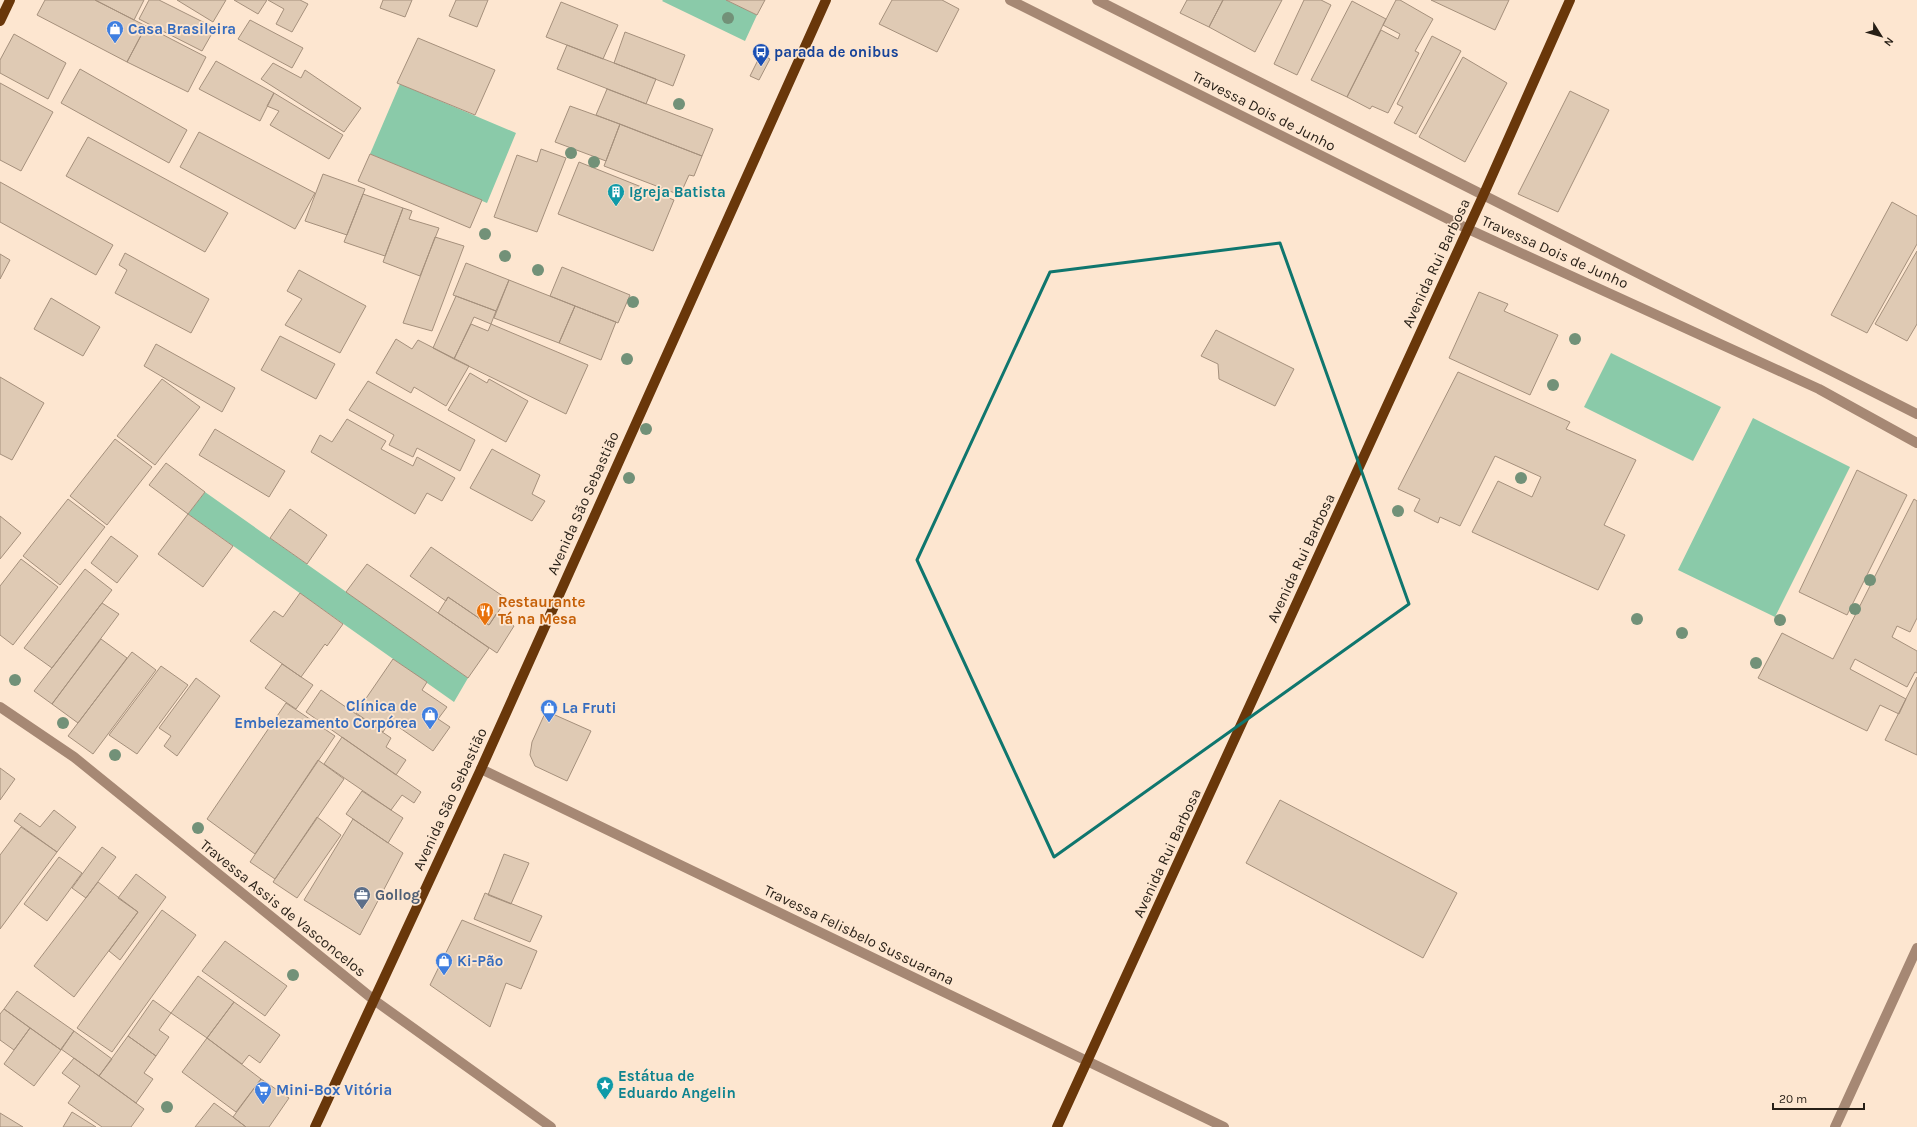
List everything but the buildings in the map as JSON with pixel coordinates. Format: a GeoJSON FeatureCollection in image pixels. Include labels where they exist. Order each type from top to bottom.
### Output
{"type":"FeatureCollection","features":[{"type":"Feature","properties":{"kind":"main road"},"geometry":{"type":"LineString","coordinates":[[0,21],[10,0]]}},
{"type":"Feature","properties":{"kind":"main road","name":"Avenida São Sebastião"},"geometry":{"type":"LineString","coordinates":[[315,1127],[481,769],[826,0]]}},
{"type":"Feature","properties":{"kind":"main road","name":"Avenida Rui Barbosa"},"geometry":{"type":"LineString","coordinates":[[1057,1127],[1468,229],[1570,0]]}},
{"type":"Feature","properties":{"kind":"street","name":"Travessa Dois de Junho"},"geometry":{"type":"LineString","coordinates":[[1010,0],[1468,229],[1819,389],[1917,443]]}},
{"type":"Feature","properties":{"kind":"street"},"geometry":{"type":"LineString","coordinates":[[1097,0],[1917,414]]}},
{"type":"Feature","properties":{"kind":"street","name":"Travessa Assis de Vasconcelos"},"geometry":{"type":"LineString","coordinates":[[0,707],[74,757],[374,1000],[551,1127]]}},
{"type":"Feature","properties":{"kind":"street","name":"Travessa Felisbelo Sussuarana"},"geometry":{"type":"LineString","coordinates":[[481,769],[1224,1127]]}},
{"type":"Feature","properties":{"kind":"street"},"geometry":{"type":"LineString","coordinates":[[1836,1127],[1917,948]]}},
{"type":"Feature","properties":{"kind":"highlighted area"},"geometry":{"type":"Polygon","coordinates":[[[1280,243],[1409,604],[1054,857],[917,560],[1050,272],[1280,243]]]}},
{"type":"Feature","properties":{"kind":"green space"},"geometry":{"type":"Polygon","coordinates":[[[726,0],[757,15],[745,41],[662,1],[726,0]]]}},
{"type":"Feature","properties":{"kind":"green space"},"geometry":{"type":"Polygon","coordinates":[[[400,84],[516,133],[487,203],[370,154],[400,84]]]}},
{"type":"Feature","properties":{"kind":"green space"},"geometry":{"type":"Polygon","coordinates":[[[1611,353],[1721,407],[1693,461],[1584,407],[1611,353]]]}},
{"type":"Feature","properties":{"kind":"green space"},"geometry":{"type":"Polygon","coordinates":[[[1753,418],[1850,467],[1775,617],[1678,570],[1753,418]]]}},
{"type":"Feature","properties":{"kind":"green space"},"geometry":{"type":"Polygon","coordinates":[[[205,492],[468,678],[454,702],[188,514],[205,492]]]}},
{"type":"Feature","properties":{"kind":"place","name":"Casa Brasileira"},"geometry":{"type":"Point","coordinates":[115,44]}},
{"type":"Feature","properties":{"kind":"place","name":"parada de onibus"},"geometry":{"type":"Point","coordinates":[761,67]}},
{"type":"Feature","properties":{"kind":"place","name":"Igreja Batista"},"geometry":{"type":"Point","coordinates":[616,207]}},
{"type":"Feature","properties":{"kind":"place","name":"Restaurante Tá na Mesa"},"geometry":{"type":"Point","coordinates":[485,626]}},
{"type":"Feature","properties":{"kind":"place","name":"La Fruti"},"geometry":{"type":"Point","coordinates":[549,723]}},
{"type":"Feature","properties":{"kind":"place","name":"Clínica de Embelezamento Corpórea"},"geometry":{"type":"Point","coordinates":[430,730]}},
{"type":"Feature","properties":{"kind":"place","name":"Gollog"},"geometry":{"type":"Point","coordinates":[362,910]}},
{"type":"Feature","properties":{"kind":"place","name":"Ki-Pão"},"geometry":{"type":"Point","coordinates":[444,976]}},
{"type":"Feature","properties":{"kind":"place","name":"Estátua de Eduardo Angelin"},"geometry":{"type":"Point","coordinates":[605,1100]}},
{"type":"Feature","properties":{"kind":"place","name":"Mini-Box Vitória"},"geometry":{"type":"Point","coordinates":[263,1105]}}]}
